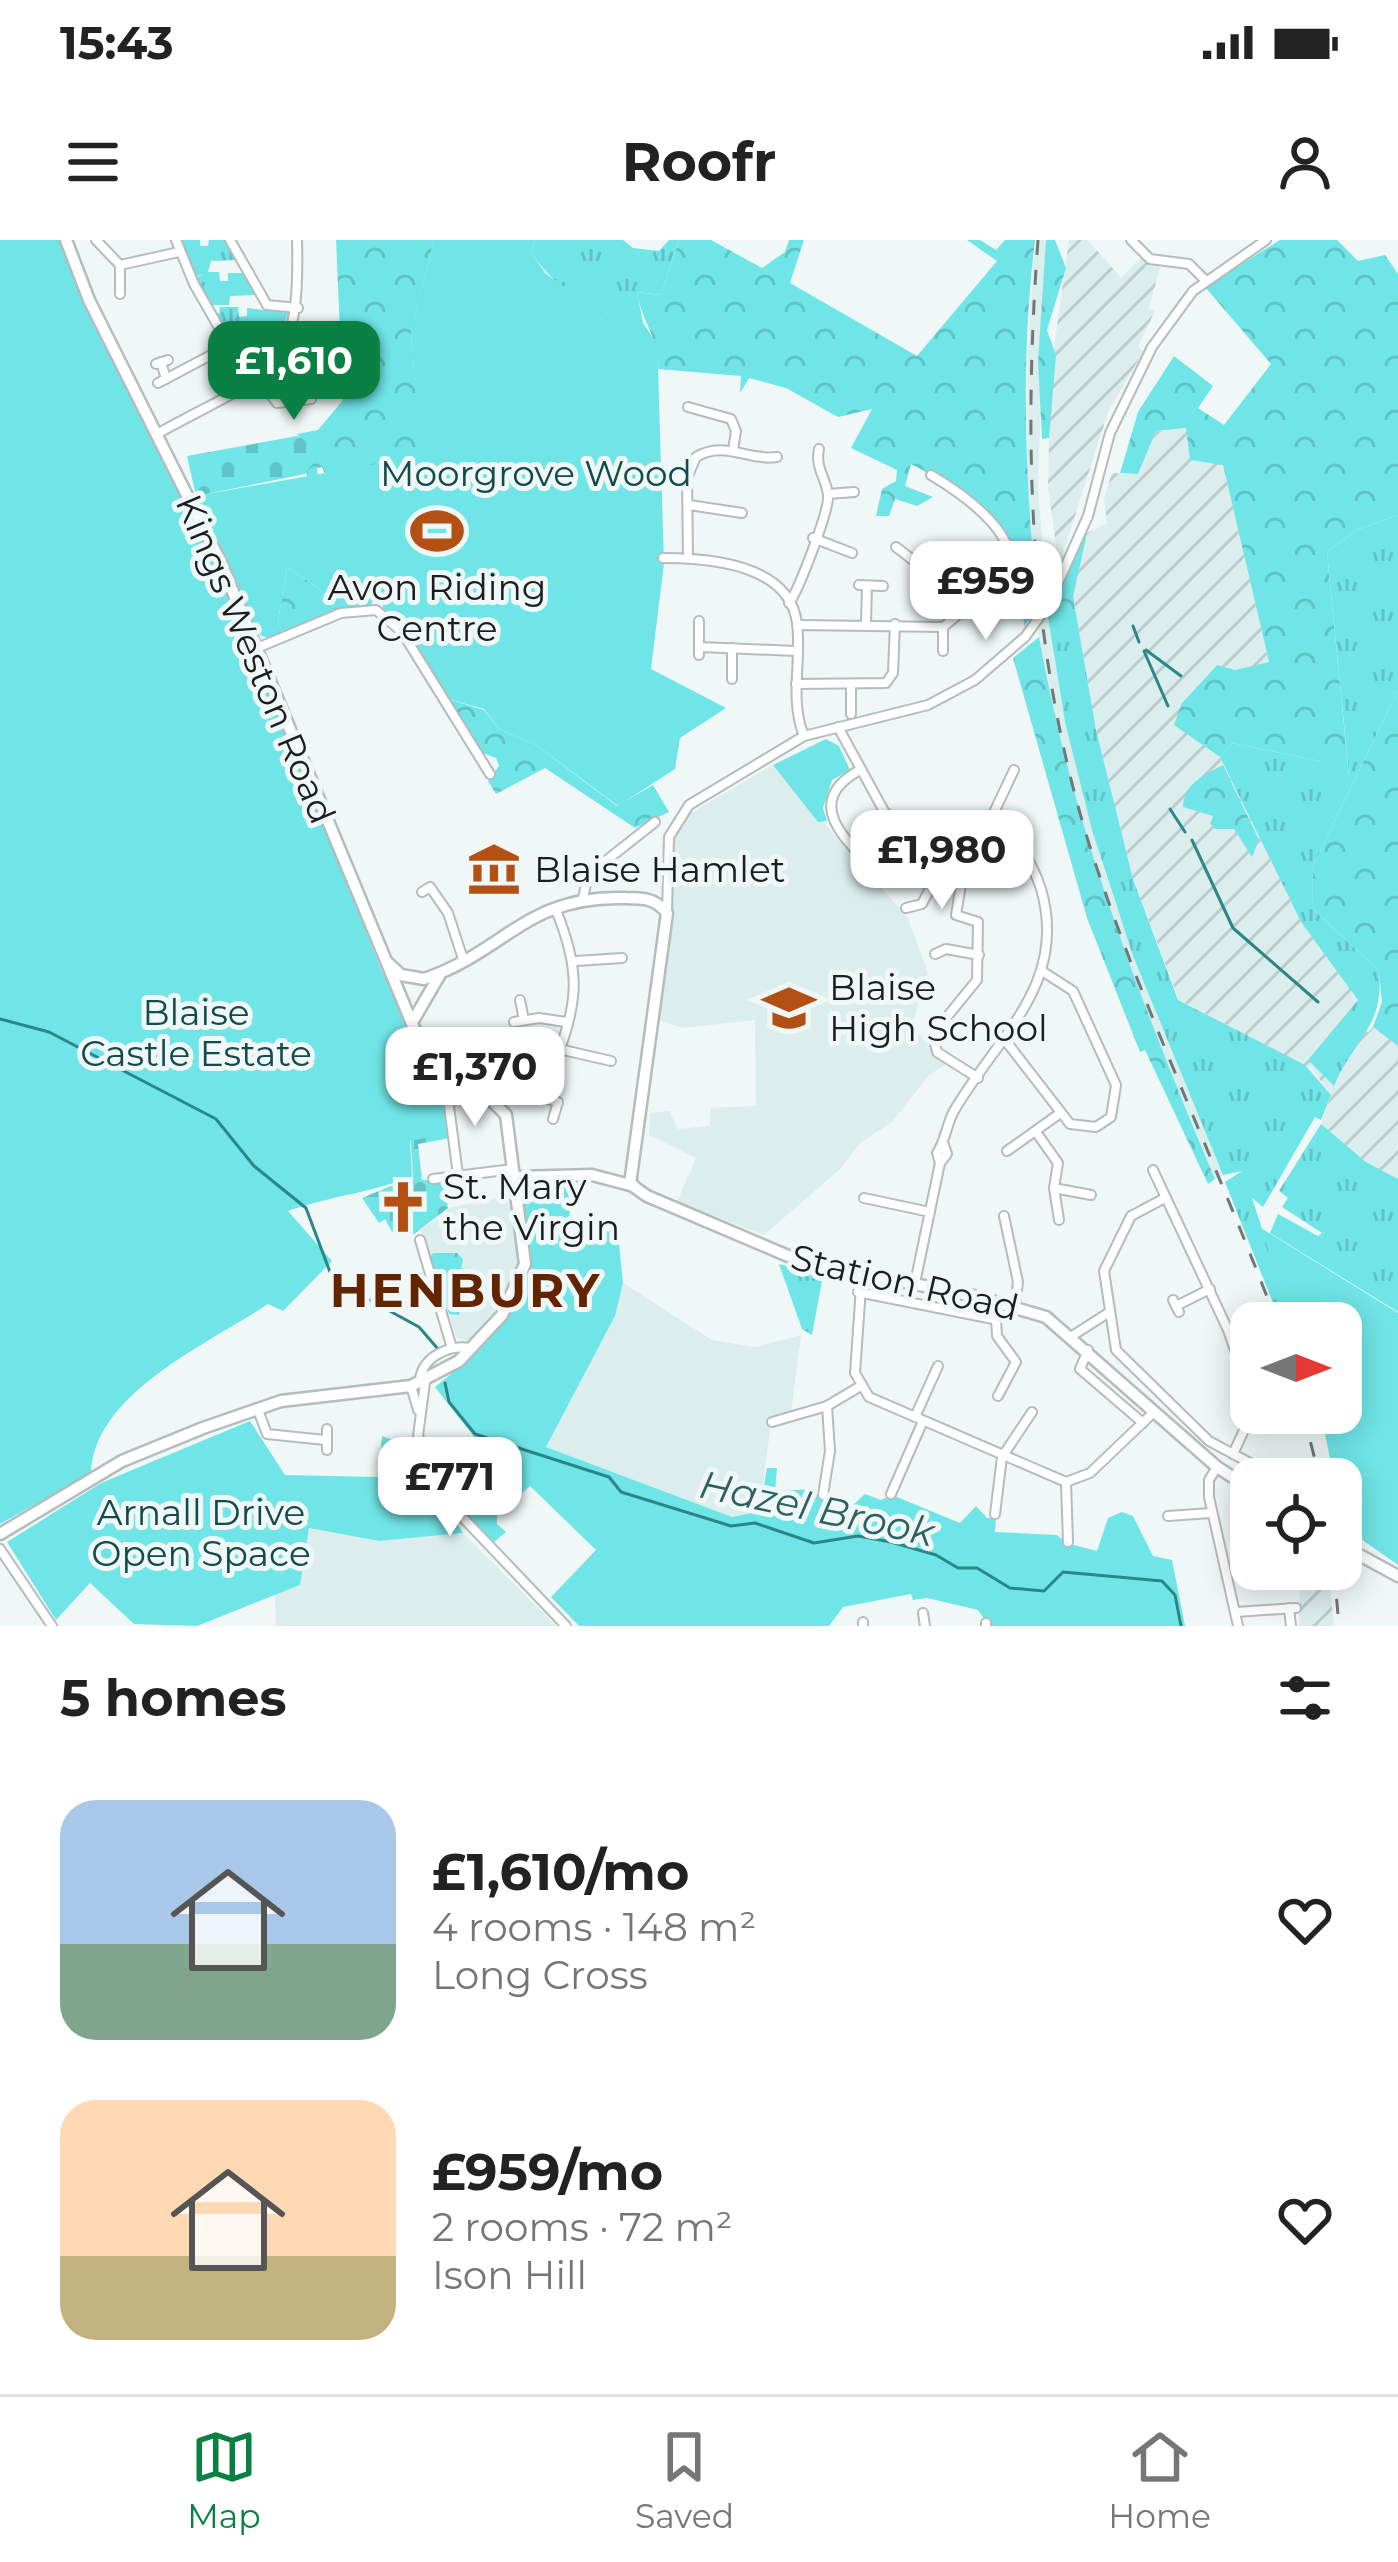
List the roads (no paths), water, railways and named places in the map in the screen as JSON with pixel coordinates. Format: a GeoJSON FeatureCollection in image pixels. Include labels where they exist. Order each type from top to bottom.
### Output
{"type":"FeatureCollection","features":[{"type":"Feature","properties":{"kind":"main road","name":"Kings Weston Road"},"geometry":{"type":"LineString","coordinates":[[67,240],[89,300],[257,648],[379,951],[413,1026],[446,1083]]}},
{"type":"Feature","properties":{"kind":"main road"},"geometry":{"type":"LineString","coordinates":[[413,1026],[420,1001],[441,973],[554,906],[583,898],[651,899],[667,913],[630,1184]]}},
{"type":"Feature","properties":{"kind":"main road"},"geometry":{"type":"LineString","coordinates":[[379,951],[408,978],[441,973]]}},
{"type":"Feature","properties":{"kind":"main road"},"geometry":{"type":"LineString","coordinates":[[0,1534],[122,1461],[257,1408],[418,1384],[472,1349],[502,1315],[523,1275],[524,1174],[503,1111],[490,1099],[446,1083]]}},
{"type":"Feature","properties":{"kind":"main road","name":"Station Road"},"geometry":{"type":"LineString","coordinates":[[524,1174],[630,1184],[800,1261],[915,1282],[1046,1317],[1230,1475]]}},
{"type":"Feature","properties":{"kind":"main road"},"geometry":{"type":"LineString","coordinates":[[1362,1556],[1398,1576]]}},
{"type":"Feature","properties":{"kind":"street"},"geometry":{"type":"LineString","coordinates":[[95,240],[119,265],[119,294]]}},
{"type":"Feature","properties":{"kind":"street"},"geometry":{"type":"LineString","coordinates":[[176,240],[228,346],[254,380],[277,403],[311,399],[308,384]]}},
{"type":"Feature","properties":{"kind":"street"},"geometry":{"type":"LineString","coordinates":[[230,240],[265,303],[298,308]]}},
{"type":"Feature","properties":{"kind":"street"},"geometry":{"type":"LineString","coordinates":[[157,434],[254,380],[284,352],[298,308],[297,240]]}},
{"type":"Feature","properties":{"kind":"street"},"geometry":{"type":"LineString","coordinates":[[1131,240],[1150,260],[1189,264],[1205,280]]}},
{"type":"Feature","properties":{"kind":"street"},"geometry":{"type":"LineString","coordinates":[[107,250],[115,242]]}},
{"type":"Feature","properties":{"kind":"street"},"geometry":{"type":"LineString","coordinates":[[667,913],[669,837],[682,812],[804,736],[917,711],[974,680],[1025,637],[1048,604],[1088,516],[1110,433],[1143,364],[1179,308],[1205,280],[1259,242]]}},
{"type":"Feature","properties":{"kind":"street"},"geometry":{"type":"LineString","coordinates":[[119,265],[179,251]]}},
{"type":"Feature","properties":{"kind":"street"},"geometry":{"type":"LineString","coordinates":[[162,362],[162,381],[228,346]]}},
{"type":"Feature","properties":{"kind":"street"},"geometry":{"type":"LineString","coordinates":[[688,407],[731,419],[736,431],[733,450]]}},
{"type":"Feature","properties":{"kind":"street"},"geometry":{"type":"LineString","coordinates":[[789,603],[802,583],[828,494],[818,468],[819,448]]}},
{"type":"Feature","properties":{"kind":"street"},"geometry":{"type":"LineString","coordinates":[[688,558],[688,470],[696,457],[711,449],[777,457]]}},
{"type":"Feature","properties":{"kind":"street"},"geometry":{"type":"LineString","coordinates":[[931,475],[990,523],[1009,548],[1012,570],[1006,582],[963,599]]}},
{"type":"Feature","properties":{"kind":"street"},"geometry":{"type":"LineString","coordinates":[[828,494],[854,492]]}},
{"type":"Feature","properties":{"kind":"street"},"geometry":{"type":"LineString","coordinates":[[689,505],[742,513]]}},
{"type":"Feature","properties":{"kind":"street"},"geometry":{"type":"LineString","coordinates":[[814,538],[852,553]]}},
{"type":"Feature","properties":{"kind":"street"},"geometry":{"type":"LineString","coordinates":[[896,547],[963,599]]}},
{"type":"Feature","properties":{"kind":"street"},"geometry":{"type":"LineString","coordinates":[[663,558],[751,570],[789,603],[797,625],[796,685],[804,736]]}},
{"type":"Feature","properties":{"kind":"street"},"geometry":{"type":"LineString","coordinates":[[866,623],[863,585],[883,586]]}},
{"type":"Feature","properties":{"kind":"street"},"geometry":{"type":"LineString","coordinates":[[797,625],[944,627],[959,614],[963,599]]}},
{"type":"Feature","properties":{"kind":"street"},"geometry":{"type":"LineString","coordinates":[[257,648],[340,613],[377,606],[402,632],[490,768]]}},
{"type":"Feature","properties":{"kind":"street"},"geometry":{"type":"LineString","coordinates":[[699,620],[699,651],[796,651]]}},
{"type":"Feature","properties":{"kind":"street"},"geometry":{"type":"LineString","coordinates":[[796,685],[880,686],[890,680],[895,624]]}},
{"type":"Feature","properties":{"kind":"street"},"geometry":{"type":"LineString","coordinates":[[943,651],[944,627]]}},
{"type":"Feature","properties":{"kind":"street"},"geometry":{"type":"LineString","coordinates":[[732,648],[732,679]]}},
{"type":"Feature","properties":{"kind":"street"},"geometry":{"type":"LineString","coordinates":[[851,686],[854,709]]}},
{"type":"Feature","properties":{"kind":"street"},"geometry":{"type":"LineString","coordinates":[[838,727],[858,771],[889,816],[963,815],[1015,841],[1037,880],[1047,927],[1034,995],[952,1114],[915,1282]]}},
{"type":"Feature","properties":{"kind":"street"},"geometry":{"type":"LineString","coordinates":[[988,824],[1014,770]]}},
{"type":"Feature","properties":{"kind":"street"},"geometry":{"type":"LineString","coordinates":[[858,771],[836,785],[831,799],[832,818],[844,834],[876,870],[939,871],[961,884],[954,910],[961,919],[978,922],[974,984],[932,1034],[937,1052],[978,1078]]}},
{"type":"Feature","properties":{"kind":"street"},"geometry":{"type":"LineString","coordinates":[[583,898],[585,878],[632,832],[655,822]]}},
{"type":"Feature","properties":{"kind":"street"},"geometry":{"type":"LineString","coordinates":[[906,908],[922,904],[939,871]]}},
{"type":"Feature","properties":{"kind":"street"},"geometry":{"type":"LineString","coordinates":[[651,899],[668,886]]}},
{"type":"Feature","properties":{"kind":"street"},"geometry":{"type":"LineString","coordinates":[[422,892],[430,887],[448,913],[463,959]]}},
{"type":"Feature","properties":{"kind":"street"},"geometry":{"type":"LineString","coordinates":[[544,1097],[575,990],[575,961],[554,906]]}},
{"type":"Feature","properties":{"kind":"street"},"geometry":{"type":"LineString","coordinates":[[610,946],[610,958]]}},
{"type":"Feature","properties":{"kind":"street"},"geometry":{"type":"LineString","coordinates":[[934,954],[946,949],[979,955]]}},
{"type":"Feature","properties":{"kind":"street"},"geometry":{"type":"LineString","coordinates":[[575,961],[622,958]]}},
{"type":"Feature","properties":{"kind":"street"},"geometry":{"type":"LineString","coordinates":[[1005,1040],[1059,1114],[1077,1127],[1096,1127],[1111,1117],[1117,1095],[1073,991],[1042,971]]}},
{"type":"Feature","properties":{"kind":"street"},"geometry":{"type":"LineString","coordinates":[[520,1000],[519,1022],[566,1022]]}},
{"type":"Feature","properties":{"kind":"street"},"geometry":{"type":"LineString","coordinates":[[559,1049],[611,1061]]}},
{"type":"Feature","properties":{"kind":"street"},"geometry":{"type":"LineString","coordinates":[[446,1083],[458,1174]]}},
{"type":"Feature","properties":{"kind":"street"},"geometry":{"type":"LineString","coordinates":[[533,1094],[558,1102],[553,1119]]}},
{"type":"Feature","properties":{"kind":"street"},"geometry":{"type":"LineString","coordinates":[[1007,1151],[1059,1114]]}},
{"type":"Feature","properties":{"kind":"street"},"geometry":{"type":"LineString","coordinates":[[1036,1132],[1058,1163],[1054,1188],[1059,1220]]}},
{"type":"Feature","properties":{"kind":"street"},"geometry":{"type":"LineString","coordinates":[[1152,1167],[1230,1341]]}},
{"type":"Feature","properties":{"kind":"street"},"geometry":{"type":"LineString","coordinates":[[433,1179],[458,1174],[524,1174]]}},
{"type":"Feature","properties":{"kind":"street"},"geometry":{"type":"LineString","coordinates":[[1054,1188],[1091,1195]]}},
{"type":"Feature","properties":{"kind":"street"},"geometry":{"type":"LineString","coordinates":[[864,1198],[930,1212]]}},
{"type":"Feature","properties":{"kind":"street"},"geometry":{"type":"LineString","coordinates":[[1165,1198],[1131,1216],[1102,1280],[1120,1358],[1193,1425],[1241,1458]]}},
{"type":"Feature","properties":{"kind":"street"},"geometry":{"type":"LineString","coordinates":[[1004,1216],[1018,1282],[1016,1306]]}},
{"type":"Feature","properties":{"kind":"street"},"geometry":{"type":"LineString","coordinates":[[421,1240],[452,1348]]}},
{"type":"Feature","properties":{"kind":"street"},"geometry":{"type":"LineString","coordinates":[[859,1387],[862,1273]]}},
{"type":"Feature","properties":{"kind":"street"},"geometry":{"type":"LineString","coordinates":[[1176,1306],[1210,1289]]}},
{"type":"Feature","properties":{"kind":"street"},"geometry":{"type":"LineString","coordinates":[[858,1292],[993,1319]]}},
{"type":"Feature","properties":{"kind":"street"},"geometry":{"type":"LineString","coordinates":[[996,1301],[997,1336],[1016,1362],[998,1396]]}},
{"type":"Feature","properties":{"kind":"street"},"geometry":{"type":"LineString","coordinates":[[1072,1336],[1108,1313]]}},
{"type":"Feature","properties":{"kind":"street"},"geometry":{"type":"LineString","coordinates":[[472,1349],[452,1348],[422,1367],[420,1445],[452,1508],[566,1626]]}},
{"type":"Feature","properties":{"kind":"street"},"geometry":{"type":"LineString","coordinates":[[1088,1350],[1080,1369],[1143,1423]]}},
{"type":"Feature","properties":{"kind":"street"},"geometry":{"type":"LineString","coordinates":[[891,1494],[938,1366]]}},
{"type":"Feature","properties":{"kind":"street"},"geometry":{"type":"LineString","coordinates":[[772,1422],[826,1406],[859,1387]]}},
{"type":"Feature","properties":{"kind":"street"},"geometry":{"type":"LineString","coordinates":[[859,1387],[919,1419],[1066,1482],[1084,1478],[1155,1411]]}},
{"type":"Feature","properties":{"kind":"street"},"geometry":{"type":"LineString","coordinates":[[822,1490],[830,1451],[826,1406]]}},
{"type":"Feature","properties":{"kind":"street"},"geometry":{"type":"LineString","coordinates":[[257,1408],[267,1434],[326,1440]]}},
{"type":"Feature","properties":{"kind":"street"},"geometry":{"type":"LineString","coordinates":[[992,1510],[1002,1456],[1032,1412]]}},
{"type":"Feature","properties":{"kind":"street"},"geometry":{"type":"LineString","coordinates":[[1183,1438],[1193,1425]]}},
{"type":"Feature","properties":{"kind":"street"},"geometry":{"type":"LineString","coordinates":[[1234,1454],[1243,1434]]}},
{"type":"Feature","properties":{"kind":"street"},"geometry":{"type":"LineString","coordinates":[[1217,1467],[1208,1480],[1211,1514],[1238,1626]]}},
{"type":"Feature","properties":{"kind":"street"},"geometry":{"type":"LineString","coordinates":[[1064,1536],[1066,1482]]}},
{"type":"Feature","properties":{"kind":"street"},"geometry":{"type":"LineString","coordinates":[[1168,1516],[1211,1514]]}},
{"type":"Feature","properties":{"kind":"street"},"geometry":{"type":"LineString","coordinates":[[0,1549],[52,1626]]}},
{"type":"Feature","properties":{"kind":"street"},"geometry":{"type":"LineString","coordinates":[[1236,1612],[1293,1608],[1291,1626]]}},
{"type":"Feature","properties":{"kind":"street"},"geometry":{"type":"LineString","coordinates":[[923,1613],[925,1626]]}},
{"type":"Feature","properties":{"kind":"waterway"},"geometry":{"type":"LineString","coordinates":[[1133,626],[1139,642]]}},
{"type":"Feature","properties":{"kind":"waterway"},"geometry":{"type":"LineString","coordinates":[[1146,650],[1181,676]]}},
{"type":"Feature","properties":{"kind":"waterway"},"geometry":{"type":"LineString","coordinates":[[1144,651],[1168,706]]}},
{"type":"Feature","properties":{"kind":"waterway"},"geometry":{"type":"LineString","coordinates":[[1170,809],[1185,832]]}},
{"type":"Feature","properties":{"kind":"waterway"},"geometry":{"type":"LineString","coordinates":[[1192,840],[1233,928],[1318,1002]]}},
{"type":"Feature","properties":{"kind":"waterway","name":"Hazel Brook"},"geometry":{"type":"LineString","coordinates":[[0,1019],[49,1032],[216,1119],[254,1166],[306,1208],[333,1280],[419,1327],[438,1349]]}},
{"type":"Feature","properties":{"kind":"waterway","name":"Hazel Brook"},"geometry":{"type":"LineString","coordinates":[[445,1383],[449,1402],[475,1434],[609,1477],[621,1492],[731,1526],[755,1523],[814,1543],[858,1536],[891,1542],[936,1555],[958,1568],[977,1568],[1010,1588],[1044,1591],[1063,1572],[1162,1581],[1175,1595],[1181,1626]]}},
{"type":"Feature","properties":{"kind":"railway"},"geometry":{"type":"LineString","coordinates":[[1038,240],[1031,393],[1035,546],[1042,622],[1069,772],[1133,967],[1269,1302]]}},
{"type":"Feature","properties":{"kind":"railway"},"geometry":{"type":"LineString","coordinates":[[1308,1434],[1315,1458]]}},
{"type":"Feature","properties":{"kind":"railway"},"geometry":{"type":"LineString","coordinates":[[1336,1590],[1339,1626]]}},
{"type":"Feature","properties":{"kind":"place","name":"Avon Riding Centre"},"geometry":{"type":"Point","coordinates":[437,531]}},
{"type":"Feature","properties":{"kind":"place","name":"Blaise Hamlet"},"geometry":{"type":"Point","coordinates":[494,869]}},
{"type":"Feature","properties":{"kind":"place","name":"Blaise High School"},"geometry":{"type":"Point","coordinates":[789,1008]}},
{"type":"Feature","properties":{"kind":"place","name":"St. Mary the Virgin"},"geometry":{"type":"Point","coordinates":[403,1207]}},
{"type":"Feature","properties":{"kind":"district","name":"HENBURY"},"geometry":{"type":"Point","coordinates":[466,1290]}},
{"type":"Feature","properties":{"kind":"park label","name":"Moorgrove Wood"},"geometry":{"type":"Point","coordinates":[536,473]}},
{"type":"Feature","properties":{"kind":"park label","name":"Blaise Castle Estate"},"geometry":{"type":"Point","coordinates":[196,1032]}},
{"type":"Feature","properties":{"kind":"park label","name":"Arnall Drive Open Space"},"geometry":{"type":"Point","coordinates":[201,1532]}}]}
